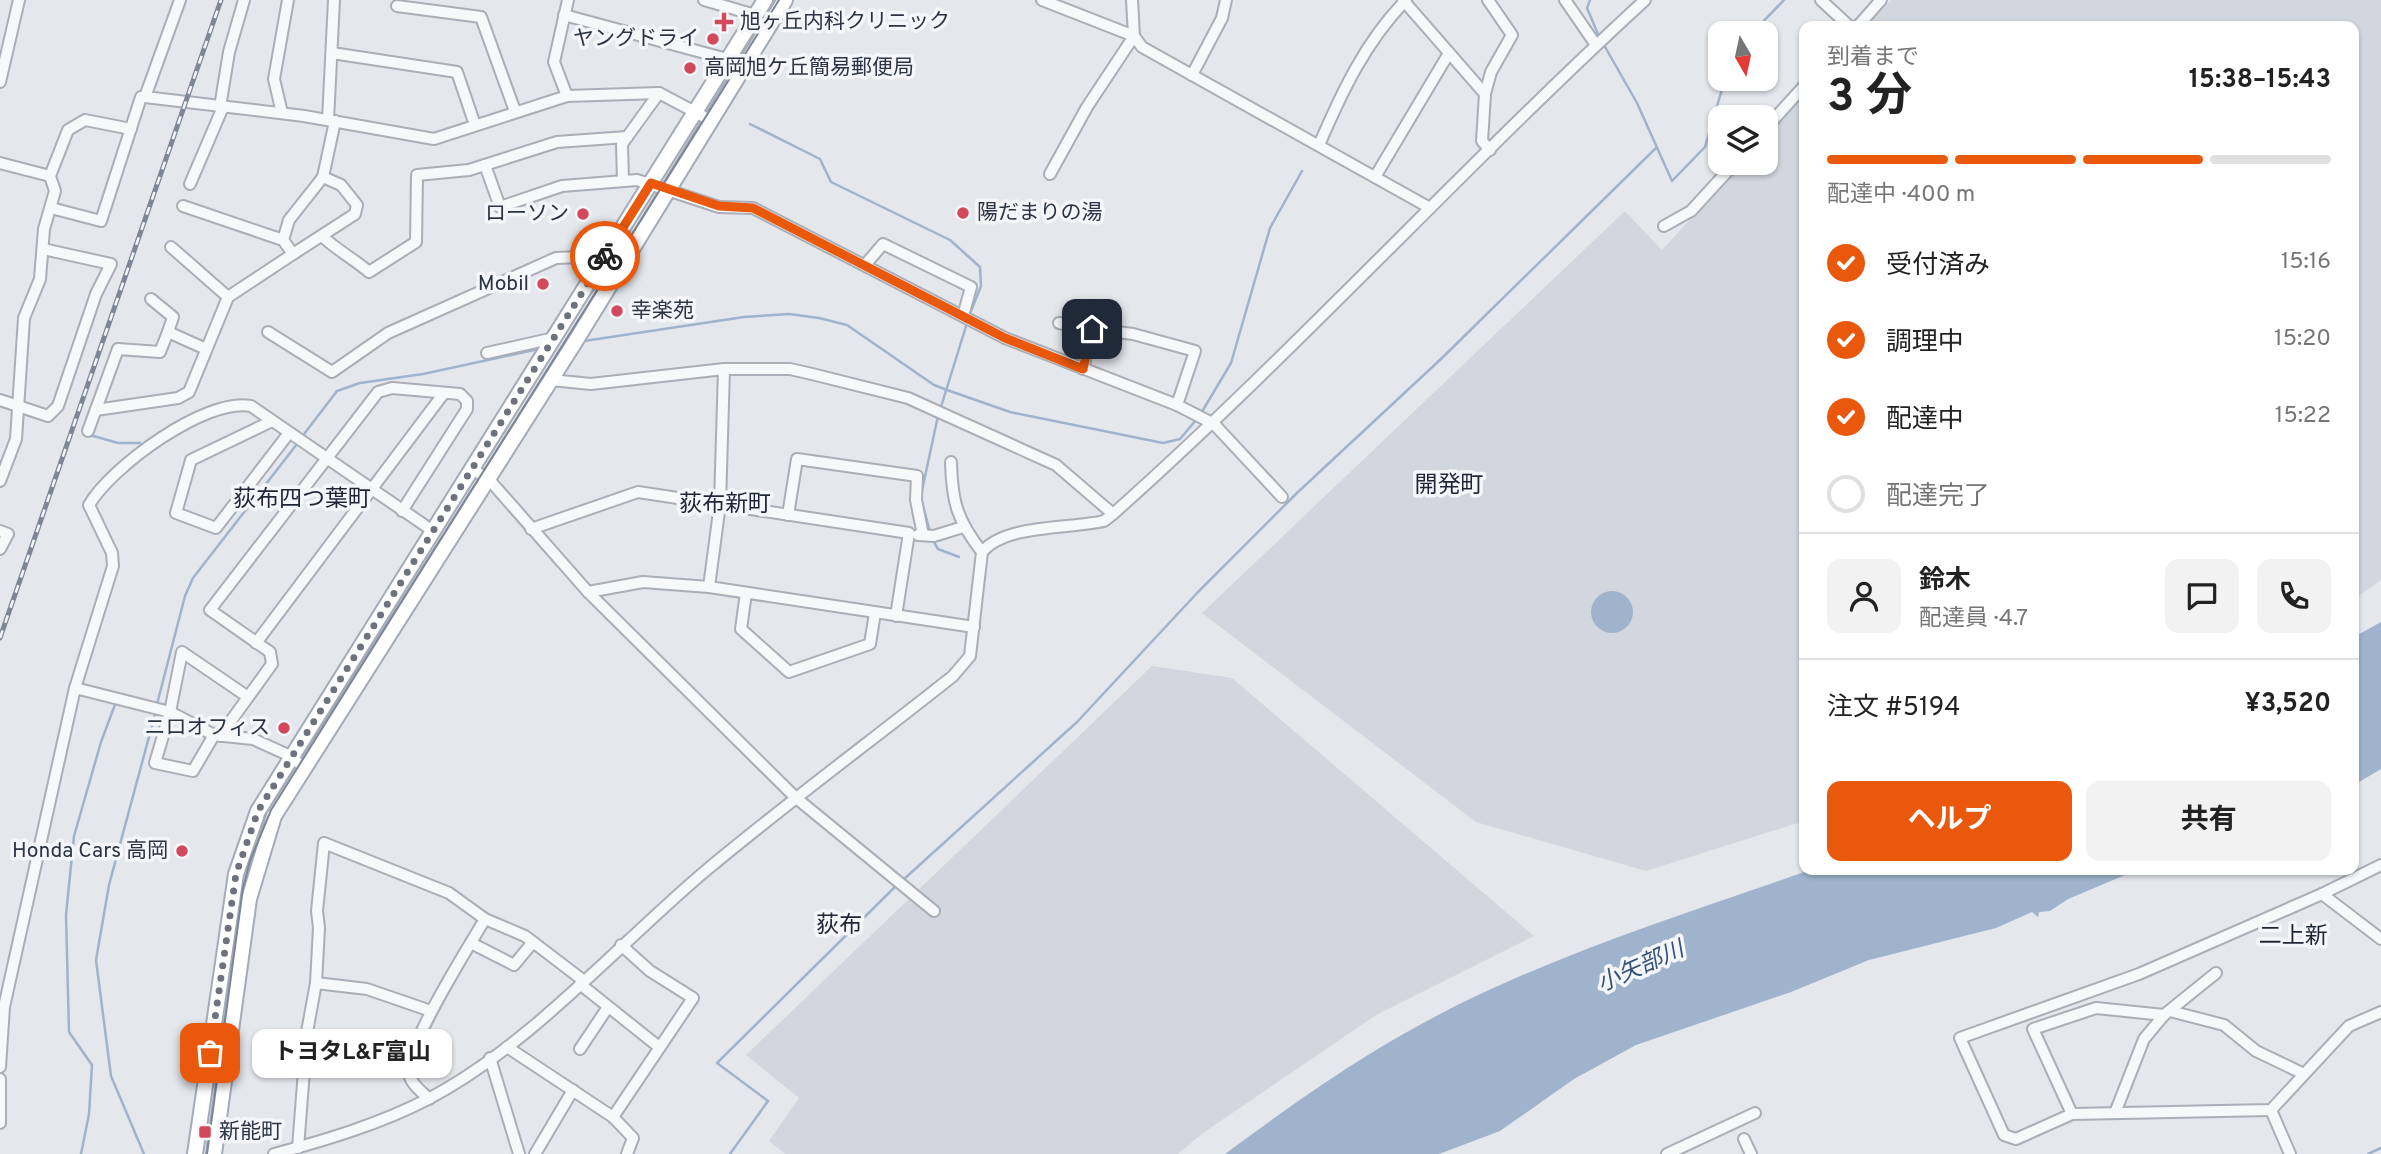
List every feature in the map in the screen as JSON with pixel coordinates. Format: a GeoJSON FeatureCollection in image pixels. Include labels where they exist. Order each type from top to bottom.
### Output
{"type":"FeatureCollection","features":[{"type":"Feature","properties":{"kind":"main road"},"geometry":{"type":"LineString","coordinates":[[195,1154],[236,874],[258,811],[765,0]]}},
{"type":"Feature","properties":{"kind":"main road"},"geometry":{"type":"LineString","coordinates":[[214,1154],[255,873],[274,816],[426,581],[487,478],[551,380],[785,0]]}},
{"type":"Feature","properties":{"kind":"street"},"geometry":{"type":"LineString","coordinates":[[0,82],[5,43],[19,0]]}},
{"type":"Feature","properties":{"kind":"street"},"geometry":{"type":"LineString","coordinates":[[180,0],[145,97],[282,113],[434,139],[567,96],[659,93],[712,121]]}},
{"type":"Feature","properties":{"kind":"street"},"geometry":{"type":"LineString","coordinates":[[190,184],[221,107],[229,52],[244,0]]}},
{"type":"Feature","properties":{"kind":"street"},"geometry":{"type":"LineString","coordinates":[[282,113],[274,79],[288,0]]}},
{"type":"Feature","properties":{"kind":"street"},"geometry":{"type":"LineString","coordinates":[[283,240],[289,220],[323,177],[332,121],[331,53],[334,0]]}},
{"type":"Feature","properties":{"kind":"street"},"geometry":{"type":"LineString","coordinates":[[567,96],[554,62],[568,0]]}},
{"type":"Feature","properties":{"kind":"street"},"geometry":{"type":"LineString","coordinates":[[704,0],[755,15]]}},
{"type":"Feature","properties":{"kind":"street"},"geometry":{"type":"LineString","coordinates":[[1042,0],[1060,3],[1134,36],[1142,47],[1430,208]]}},
{"type":"Feature","properties":{"kind":"street"},"geometry":{"type":"LineString","coordinates":[[1050,174],[1087,107],[1134,36],[1132,0]]}},
{"type":"Feature","properties":{"kind":"street"},"geometry":{"type":"LineString","coordinates":[[1192,75],[1222,18],[1226,0]]}},
{"type":"Feature","properties":{"kind":"street"},"geometry":{"type":"LineString","coordinates":[[1319,145],[1346,82],[1374,37],[1405,0],[1485,94]]}},
{"type":"Feature","properties":{"kind":"street"},"geometry":{"type":"LineString","coordinates":[[1488,0],[1512,35],[1491,72],[1485,94],[1482,141],[1490,150]]}},
{"type":"Feature","properties":{"kind":"street"},"geometry":{"type":"LineString","coordinates":[[1565,0],[1596,45]]}},
{"type":"Feature","properties":{"kind":"street"},"geometry":{"type":"LineString","coordinates":[[274,1154],[357,1129],[429,1098],[507,1047],[582,983],[621,945],[795,797],[953,676],[970,656],[982,552],[990,542],[1007,535],[1092,524],[1104,521],[1113,514],[1214,424],[1430,208],[1645,0]]}},
{"type":"Feature","properties":{"kind":"street"},"geometry":{"type":"LineString","coordinates":[[1821,0],[1844,21]]}},
{"type":"Feature","properties":{"kind":"street"},"geometry":{"type":"LineString","coordinates":[[1862,21],[1881,0]]}},
{"type":"Feature","properties":{"kind":"street"},"geometry":{"type":"LineString","coordinates":[[397,6],[436,6],[481,17],[515,111]]}},
{"type":"Feature","properties":{"kind":"street"},"geometry":{"type":"LineString","coordinates":[[564,15],[727,60]]}},
{"type":"Feature","properties":{"kind":"street"},"geometry":{"type":"LineString","coordinates":[[331,53],[457,72],[475,125]]}},
{"type":"Feature","properties":{"kind":"street"},"geometry":{"type":"LineString","coordinates":[[1375,177],[1449,53]]}},
{"type":"Feature","properties":{"kind":"street"},"geometry":{"type":"LineString","coordinates":[[1778,115],[1799,92]]}},
{"type":"Feature","properties":{"kind":"street"},"geometry":{"type":"LineString","coordinates":[[623,181],[622,144],[659,93]]}},
{"type":"Feature","properties":{"kind":"street"},"geometry":{"type":"LineString","coordinates":[[51,208],[101,221],[141,97]]}},
{"type":"Feature","properties":{"kind":"street"},"geometry":{"type":"LineString","coordinates":[[0,481],[16,439],[24,318],[40,279],[44,229],[55,191],[50,176],[68,130],[85,120],[131,129]]}},
{"type":"Feature","properties":{"kind":"street"},"geometry":{"type":"LineString","coordinates":[[322,236],[343,256],[354,258],[369,272],[416,242],[417,175],[468,170],[557,142],[627,137]]}},
{"type":"Feature","properties":{"kind":"street"},"geometry":{"type":"LineString","coordinates":[[0,163],[50,176]]}},
{"type":"Feature","properties":{"kind":"street"},"geometry":{"type":"LineString","coordinates":[[485,165],[500,207],[562,186],[623,181],[651,183],[719,206],[753,208],[1005,338],[1177,405],[1214,424],[1282,497]]}},
{"type":"Feature","properties":{"kind":"street"},"geometry":{"type":"LineString","coordinates":[[1664,226],[1691,211],[1724,175]]}},
{"type":"Feature","properties":{"kind":"street"},"geometry":{"type":"LineString","coordinates":[[96,410],[178,398],[189,392],[228,297],[355,214],[357,205],[341,184],[323,177]]}},
{"type":"Feature","properties":{"kind":"street"},"geometry":{"type":"LineString","coordinates":[[183,205],[283,240],[293,254]]}},
{"type":"Feature","properties":{"kind":"street"},"geometry":{"type":"LineString","coordinates":[[865,265],[883,244],[971,287],[963,316]]}},
{"type":"Feature","properties":{"kind":"street"},"geometry":{"type":"LineString","coordinates":[[171,247],[228,297]]}},
{"type":"Feature","properties":{"kind":"street"},"geometry":{"type":"LineString","coordinates":[[0,400],[48,416],[58,407],[96,294],[110,264],[43,249]]}},
{"type":"Feature","properties":{"kind":"street"},"geometry":{"type":"LineString","coordinates":[[268,332],[331,372],[388,333],[556,258],[605,256]]}},
{"type":"Feature","properties":{"kind":"street"},"geometry":{"type":"LineString","coordinates":[[88,431],[118,349],[160,352],[173,317],[151,299]]}},
{"type":"Feature","properties":{"kind":"street"},"geometry":{"type":"LineString","coordinates":[[1059,323],[1133,334],[1195,351],[1177,405]]}},
{"type":"Feature","properties":{"kind":"street"},"geometry":{"type":"LineString","coordinates":[[1083,369],[1092,329]]}},
{"type":"Feature","properties":{"kind":"street"},"geometry":{"type":"LineString","coordinates":[[168,332],[206,349]]}},
{"type":"Feature","properties":{"kind":"street"},"geometry":{"type":"LineString","coordinates":[[487,353],[554,338]]}},
{"type":"Feature","properties":{"kind":"street"},"geometry":{"type":"LineString","coordinates":[[709,587],[720,504],[724,369]]}},
{"type":"Feature","properties":{"kind":"street"},"geometry":{"type":"LineString","coordinates":[[551,380],[591,384],[724,369],[790,369],[908,398],[1056,465],[1113,514]]}},
{"type":"Feature","properties":{"kind":"street"},"geometry":{"type":"LineString","coordinates":[[248,697],[182,652],[170,712],[155,763],[193,771],[217,736],[248,697],[272,664],[270,652],[210,610],[378,392],[392,388],[460,394],[467,401],[467,409],[402,511]]}},
{"type":"Feature","properties":{"kind":"street"},"geometry":{"type":"LineString","coordinates":[[256,643],[444,393]]}},
{"type":"Feature","properties":{"kind":"street"},"geometry":{"type":"LineString","coordinates":[[0,1067],[4,1007],[75,688],[113,566],[112,553],[89,505],[95,495],[147,447],[178,428],[237,404],[251,407],[433,531]]}},
{"type":"Feature","properties":{"kind":"street"},"geometry":{"type":"LineString","coordinates":[[272,421],[191,460],[176,513],[216,528],[289,433]]}},
{"type":"Feature","properties":{"kind":"street"},"geometry":{"type":"LineString","coordinates":[[788,515],[797,458],[917,476],[916,500],[923,535]]}},
{"type":"Feature","properties":{"kind":"street"},"geometry":{"type":"LineString","coordinates":[[951,462],[952,497],[963,527],[982,552]]}},
{"type":"Feature","properties":{"kind":"street"},"geometry":{"type":"LineString","coordinates":[[472,468],[487,478],[588,592],[795,797],[934,911]]}},
{"type":"Feature","properties":{"kind":"street"},"geometry":{"type":"LineString","coordinates":[[531,528],[638,492],[923,535],[934,536],[963,527]]}},
{"type":"Feature","properties":{"kind":"street"},"geometry":{"type":"LineString","coordinates":[[0,531],[8,534],[0,549]]}},
{"type":"Feature","properties":{"kind":"street"},"geometry":{"type":"LineString","coordinates":[[896,616],[909,533]]}},
{"type":"Feature","properties":{"kind":"street"},"geometry":{"type":"LineString","coordinates":[[588,592],[643,582],[709,587],[974,627]]}},
{"type":"Feature","properties":{"kind":"street"},"geometry":{"type":"LineString","coordinates":[[746,593],[741,629],[789,672],[870,644],[875,613]]}},
{"type":"Feature","properties":{"kind":"street"},"geometry":{"type":"LineString","coordinates":[[75,688],[170,712],[217,736],[253,740],[304,767]]}},
{"type":"Feature","properties":{"kind":"street"},"geometry":{"type":"LineString","coordinates":[[298,1147],[307,1032],[316,983],[319,928],[317,911],[324,843],[449,893],[485,919],[533,942],[659,1047]]}},
{"type":"Feature","properties":{"kind":"street"},"geometry":{"type":"LineString","coordinates":[[2381,865],[2322,894],[2139,974],[1960,1038],[2004,1135],[2009,1139],[2016,1139],[2072,1114],[2271,1110],[2349,1026],[2381,1012]]}},
{"type":"Feature","properties":{"kind":"street"},"geometry":{"type":"LineString","coordinates":[[2322,894],[2381,939]]}},
{"type":"Feature","properties":{"kind":"street"},"geometry":{"type":"LineString","coordinates":[[429,1098],[411,1081],[408,1071],[431,1011],[485,919]]}},
{"type":"Feature","properties":{"kind":"street"},"geometry":{"type":"LineString","coordinates":[[471,943],[514,965],[533,942]]}},
{"type":"Feature","properties":{"kind":"street"},"geometry":{"type":"LineString","coordinates":[[613,1117],[693,998],[650,971],[621,945]]}},
{"type":"Feature","properties":{"kind":"street"},"geometry":{"type":"LineString","coordinates":[[2115,1113],[2144,1039],[2167,1013],[2216,973]]}},
{"type":"Feature","properties":{"kind":"street"},"geometry":{"type":"LineString","coordinates":[[316,983],[367,989],[431,1011]]}},
{"type":"Feature","properties":{"kind":"street"},"geometry":{"type":"LineString","coordinates":[[580,1049],[608,1007]]}},
{"type":"Feature","properties":{"kind":"street"},"geometry":{"type":"LineString","coordinates":[[2072,1114],[2033,1029],[2096,1008],[2167,1013],[2224,1025],[2256,1051],[2304,1074]]}},
{"type":"Feature","properties":{"kind":"street"},"geometry":{"type":"LineString","coordinates":[[507,1047],[613,1117],[633,1138],[626,1154]]}},
{"type":"Feature","properties":{"kind":"street"},"geometry":{"type":"LineString","coordinates":[[490,1058],[519,1154]]}},
{"type":"Feature","properties":{"kind":"street"},"geometry":{"type":"LineString","coordinates":[[0,1079],[0,1124]]}},
{"type":"Feature","properties":{"kind":"street"},"geometry":{"type":"LineString","coordinates":[[535,1154],[573,1090]]}},
{"type":"Feature","properties":{"kind":"street"},"geometry":{"type":"LineString","coordinates":[[2271,1110],[2290,1154]]}},
{"type":"Feature","properties":{"kind":"street"},"geometry":{"type":"LineString","coordinates":[[1667,1154],[1755,1113]]}},
{"type":"Feature","properties":{"kind":"street"},"geometry":{"type":"LineString","coordinates":[[1744,1139],[1751,1154]]}},
{"type":"Feature","properties":{"kind":"street"},"geometry":{"type":"LineString","coordinates":[[319,1154],[320,1141]]}},
{"type":"Feature","properties":{"kind":"shaded area"},"geometry":{"type":"Polygon","coordinates":[[[1891,0],[2381,0],[2381,580],[2359,595],[2359,21],[1872,21],[1891,0]]]}},
{"type":"Feature","properties":{"kind":"shaded area"},"geometry":{"type":"Polygon","coordinates":[[[1799,101],[1799,823],[1646,871],[1476,822],[1202,613],[1625,211],[1662,250],[1731,175],[1778,175],[1778,124],[1799,101]]]}},
{"type":"Feature","properties":{"kind":"shaded area"},"geometry":{"type":"Polygon","coordinates":[[[1152,666],[1232,678],[1534,936],[1376,1015],[1203,1133],[1178,1154],[785,1154],[769,1141],[799,1098],[746,1055],[1152,666]]]}},
{"type":"Feature","properties":{"kind":"water"},"geometry":{"type":"Polygon","coordinates":[[[1612,591],[1627,597],[1633,612],[1627,627],[1612,633],[1597,627],[1591,612],[1597,597],[1612,591]]]}},
{"type":"Feature","properties":{"kind":"water"},"geometry":{"type":"Polygon","coordinates":[[[2381,622],[2381,769],[2359,782],[2359,634],[2381,622]]]}},
{"type":"Feature","properties":{"kind":"water","name":"小矢部川"},"geometry":{"type":"Polygon","coordinates":[[[1799,874],[2125,875],[2068,899],[2050,911],[2039,912],[2038,917],[2032,912],[1996,928],[1869,960],[1791,992],[1636,1045],[1574,1079],[1500,1131],[1439,1154],[1225,1154],[1348,1068],[1425,1022],[1518,977],[1664,921],[1799,874]]]}},
{"type":"Feature","properties":{"kind":"waterway"},"geometry":{"type":"LineString","coordinates":[[1590,0],[1587,8],[1600,39]]}},
{"type":"Feature","properties":{"kind":"waterway"},"geometry":{"type":"LineString","coordinates":[[1764,21],[1784,0]]}},
{"type":"Feature","properties":{"kind":"waterway"},"geometry":{"type":"LineString","coordinates":[[1604,45],[1637,103],[1672,181],[1705,147],[1721,91]]}},
{"type":"Feature","properties":{"kind":"waterway"},"geometry":{"type":"LineString","coordinates":[[750,124],[820,159],[831,182],[950,240],[980,267],[981,286],[969,316]]}},
{"type":"Feature","properties":{"kind":"waterway"},"geometry":{"type":"LineString","coordinates":[[903,880],[1077,722],[1198,592],[1298,492],[1442,358],[1656,148]]}},
{"type":"Feature","properties":{"kind":"waterway"},"geometry":{"type":"LineString","coordinates":[[1200,415],[1231,363],[1270,228],[1302,171]]}},
{"type":"Feature","properties":{"kind":"waterway"},"geometry":{"type":"LineString","coordinates":[[584,341],[744,317],[789,314],[847,325],[934,385],[1010,412],[1163,443],[1180,439],[1196,420]]}},
{"type":"Feature","properties":{"kind":"waterway"},"geometry":{"type":"LineString","coordinates":[[940,410],[967,323]]}},
{"type":"Feature","properties":{"kind":"waterway"},"geometry":{"type":"LineString","coordinates":[[301,438],[337,391],[360,383],[423,374],[539,349]]}},
{"type":"Feature","properties":{"kind":"waterway"},"geometry":{"type":"LineString","coordinates":[[921,495],[938,416]]}},
{"type":"Feature","properties":{"kind":"waterway"},"geometry":{"type":"LineString","coordinates":[[90,435],[118,443],[140,443]]}},
{"type":"Feature","properties":{"kind":"waterway"},"geometry":{"type":"LineString","coordinates":[[157,704],[185,596],[193,578],[297,444]]}},
{"type":"Feature","properties":{"kind":"waterway"},"geometry":{"type":"LineString","coordinates":[[922,502],[930,532]]}},
{"type":"Feature","properties":{"kind":"waterway"},"geometry":{"type":"LineString","coordinates":[[932,539],[938,549],[959,557]]}},
{"type":"Feature","properties":{"kind":"waterway"},"geometry":{"type":"LineString","coordinates":[[81,1154],[89,1114],[92,1065],[69,1032],[66,915],[74,836],[101,742],[116,702]]}},
{"type":"Feature","properties":{"kind":"waterway"},"geometry":{"type":"LineString","coordinates":[[144,1154],[111,1076],[96,960],[109,885],[156,711]]}},
{"type":"Feature","properties":{"kind":"waterway"},"geometry":{"type":"LineString","coordinates":[[730,1154],[768,1101],[717,1063],[898,884]]}},
{"type":"Feature","properties":{"kind":"waterway"},"geometry":{"type":"LineString","coordinates":[[2368,1154],[2381,1148]]}},
{"type":"Feature","properties":{"kind":"tram line"},"geometry":{"type":"LineString","coordinates":[[207,1154],[243,888],[250,861],[271,810],[779,0]]}},
{"type":"Feature","properties":{"kind":"railway"},"geometry":{"type":"LineString","coordinates":[[0,638],[221,0]]}},
{"type":"Feature","properties":{"kind":"way so far"},"geometry":{"type":"LineString","coordinates":[[210,1053],[236,874],[258,811],[605,256]]}},
{"type":"Feature","properties":{"kind":"place","name":"旭ヶ丘内科クリニック"},"geometry":{"type":"Point","coordinates":[724,22]}},
{"type":"Feature","properties":{"kind":"place","name":"ヤングドライ"},"geometry":{"type":"Point","coordinates":[713,39]}},
{"type":"Feature","properties":{"kind":"place","name":"高岡旭ケ丘簡易郵便局"},"geometry":{"type":"Point","coordinates":[690,68]}},
{"type":"Feature","properties":{"kind":"place","name":"陽だまりの湯"},"geometry":{"type":"Point","coordinates":[963,213]}},
{"type":"Feature","properties":{"kind":"place","name":"ローソン"},"geometry":{"type":"Point","coordinates":[583,214]}},
{"type":"Feature","properties":{"kind":"place","name":"Mobil"},"geometry":{"type":"Point","coordinates":[543,284]}},
{"type":"Feature","properties":{"kind":"place","name":"幸楽苑"},"geometry":{"type":"Point","coordinates":[617,311]}},
{"type":"Feature","properties":{"kind":"place","name":"ニロオフィス"},"geometry":{"type":"Point","coordinates":[284,728]}},
{"type":"Feature","properties":{"kind":"place","name":"Honda Cars 高岡"},"geometry":{"type":"Point","coordinates":[182,851]}},
{"type":"Feature","properties":{"kind":"place","name":"トヨタL&F富山"},"geometry":{"type":"Point","coordinates":[210,1053]}},
{"type":"Feature","properties":{"kind":"place","name":"新能町"},"geometry":{"type":"Point","coordinates":[205,1132]}},
{"type":"Feature","properties":{"kind":"district","name":"開発町"},"geometry":{"type":"Point","coordinates":[1449,486]}},
{"type":"Feature","properties":{"kind":"district","name":"荻布四つ葉町"},"geometry":{"type":"Point","coordinates":[302,500]}},
{"type":"Feature","properties":{"kind":"district","name":"荻布新町"},"geometry":{"type":"Point","coordinates":[725,505]}},
{"type":"Feature","properties":{"kind":"district","name":"荻布"},"geometry":{"type":"Point","coordinates":[839,926]}},
{"type":"Feature","properties":{"kind":"district","name":"二上新"},"geometry":{"type":"Point","coordinates":[2293,937]}},
{"type":"Feature","properties":{"kind":"route"},"geometry":{"type":"LineString","coordinates":[[605,256],[651,183],[719,206],[753,208],[1005,338],[1083,369],[1092,329]]}}]}
